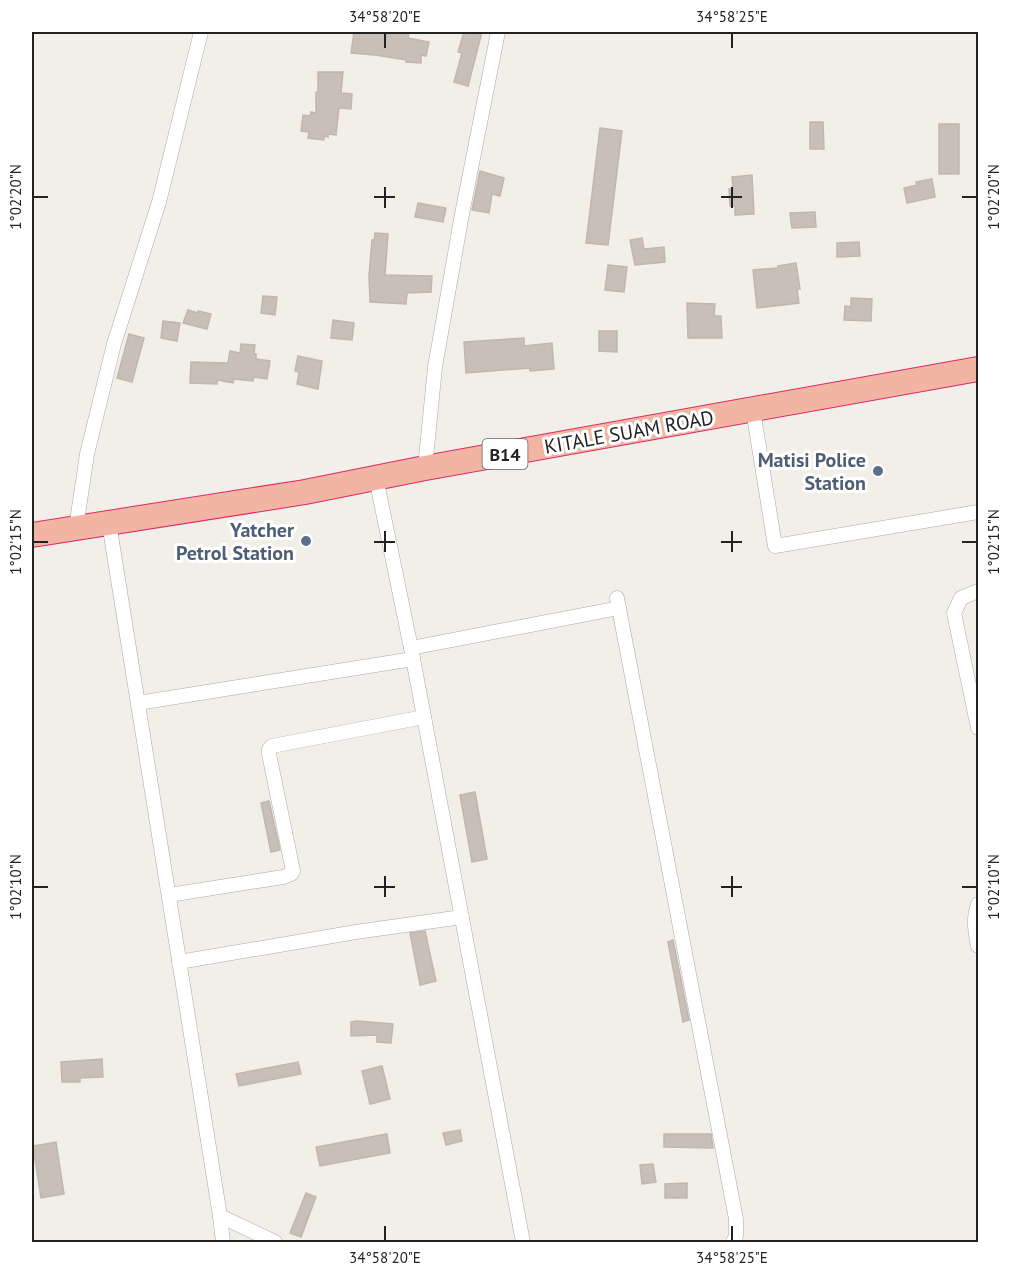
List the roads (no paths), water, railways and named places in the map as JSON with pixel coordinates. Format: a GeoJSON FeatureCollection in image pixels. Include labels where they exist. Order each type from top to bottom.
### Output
{"type":"FeatureCollection","features":[{"type":"Feature","properties":{"kind":"highway","name":"KITALE SUAM ROAD"},"geometry":{"type":"LineString","coordinates":[[32,535],[305,492],[425,468],[978,369]]}},
{"type":"Feature","properties":{"kind":"street"},"geometry":{"type":"LineString","coordinates":[[76,528],[87,454],[114,344],[159,202],[201,32]]}},
{"type":"Feature","properties":{"kind":"street"},"geometry":{"type":"LineString","coordinates":[[425,468],[435,367],[498,32]]}},
{"type":"Feature","properties":{"kind":"street"},"geometry":{"type":"LineString","coordinates":[[753,410],[776,546],[978,512]]}},
{"type":"Feature","properties":{"kind":"street"},"geometry":{"type":"LineString","coordinates":[[376,478],[412,653],[523,1242]]}},
{"type":"Feature","properties":{"kind":"street"},"geometry":{"type":"LineString","coordinates":[[109,523],[223,1242]]}},
{"type":"Feature","properties":{"kind":"street"},"geometry":{"type":"LineString","coordinates":[[978,591],[961,598],[954,613],[978,728]]}},
{"type":"Feature","properties":{"kind":"street"},"geometry":{"type":"LineString","coordinates":[[138,703],[412,653],[618,603],[736,1219],[736,1236],[733,1242]]}},
{"type":"Feature","properties":{"kind":"street"},"geometry":{"type":"LineString","coordinates":[[169,895],[291,874],[293,871],[269,754],[272,746],[424,717]]}},
{"type":"Feature","properties":{"kind":"street"},"geometry":{"type":"LineString","coordinates":[[978,904],[975,913],[978,946]]}},
{"type":"Feature","properties":{"kind":"street"},"geometry":{"type":"LineString","coordinates":[[179,962],[356,932],[462,917]]}},
{"type":"Feature","properties":{"kind":"street"},"geometry":{"type":"LineString","coordinates":[[220,1216],[275,1242]]}},
{"type":"Feature","properties":{"kind":"place","name":"Matisi Police Station"},"geometry":{"type":"Point","coordinates":[878,471]}},
{"type":"Feature","properties":{"kind":"place","name":"Yatcher Petrol Station"},"geometry":{"type":"Point","coordinates":[306,541]}}]}
